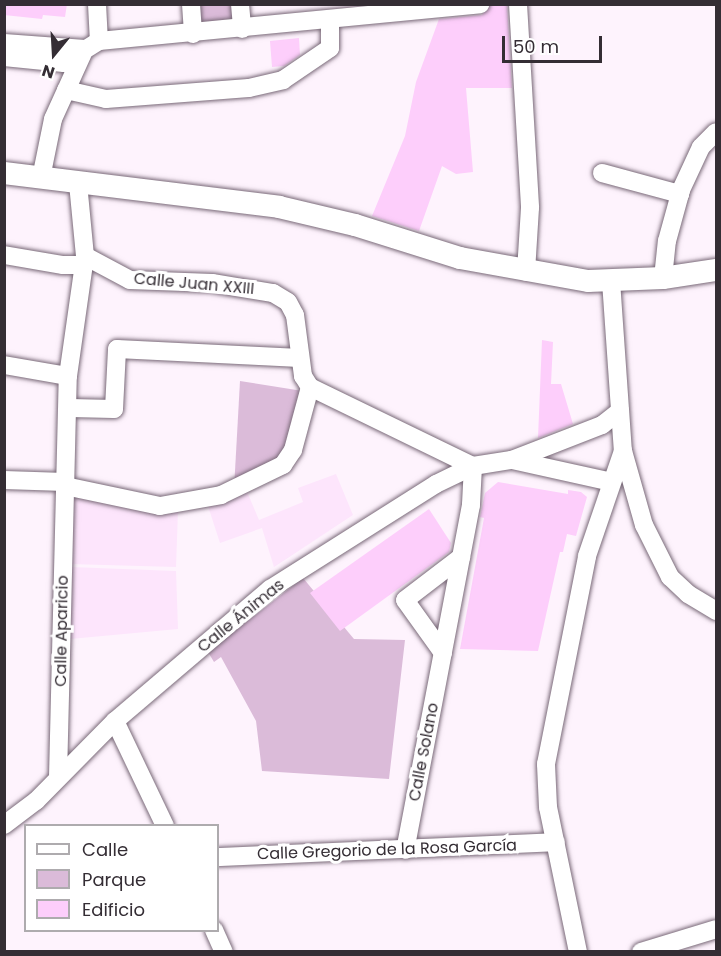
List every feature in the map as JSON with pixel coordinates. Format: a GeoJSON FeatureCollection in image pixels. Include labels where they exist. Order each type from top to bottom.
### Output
{"type":"FeatureCollection","features":[{"type":"Feature","properties":{"kind":"main road"},"geometry":{"type":"LineString","coordinates":[[4,173],[279,207],[355,225],[460,258],[526,272],[611,281],[663,278],[717,270]]}},
{"type":"Feature","properties":{"kind":"street"},"geometry":{"type":"LineString","coordinates":[[97,4],[99,44]]}},
{"type":"Feature","properties":{"kind":"street"},"geometry":{"type":"LineString","coordinates":[[41,178],[53,119],[66,90],[99,44],[109,4]]}},
{"type":"Feature","properties":{"kind":"street"},"geometry":{"type":"LineString","coordinates":[[191,4],[193,34]]}},
{"type":"Feature","properties":{"kind":"street"},"geometry":{"type":"LineString","coordinates":[[240,4],[242,29]]}},
{"type":"Feature","properties":{"kind":"street"},"geometry":{"type":"LineString","coordinates":[[4,44],[99,44],[330,22],[384,10],[480,4]]}},
{"type":"Feature","properties":{"kind":"street"},"geometry":{"type":"LineString","coordinates":[[518,4],[530,208],[526,272]]}},
{"type":"Feature","properties":{"kind":"street"},"geometry":{"type":"LineString","coordinates":[[66,90],[106,99],[249,88],[301,70],[330,48],[330,22]]}},
{"type":"Feature","properties":{"kind":"street"},"geometry":{"type":"LineString","coordinates":[[4,57],[64,63],[99,44]]}},
{"type":"Feature","properties":{"kind":"street"},"geometry":{"type":"LineString","coordinates":[[663,278],[667,241],[680,194],[700,147],[717,132]]}},
{"type":"Feature","properties":{"kind":"street"},"geometry":{"type":"LineString","coordinates":[[602,173],[680,194]]}},
{"type":"Feature","properties":{"kind":"street"},"geometry":{"type":"LineString","coordinates":[[4,255],[63,266],[84,260],[78,183]]}},
{"type":"Feature","properties":{"kind":"street","name":"Calle Juan XXIII"},"geometry":{"type":"LineString","coordinates":[[84,260],[130,280],[212,283],[273,293],[288,302],[295,315],[303,376],[310,387]]}},
{"type":"Feature","properties":{"kind":"street","name":"Calle Aparicio"},"geometry":{"type":"LineString","coordinates":[[58,777],[65,484],[70,408],[68,376],[84,260]]}},
{"type":"Feature","properties":{"kind":"street"},"geometry":{"type":"LineString","coordinates":[[611,281],[624,451],[655,553],[676,583],[717,611]]}},
{"type":"Feature","properties":{"kind":"street"},"geometry":{"type":"LineString","coordinates":[[70,408],[114,409],[117,349],[300,358]]}},
{"type":"Feature","properties":{"kind":"street"},"geometry":{"type":"LineString","coordinates":[[4,365],[68,376]]}},
{"type":"Feature","properties":{"kind":"street"},"geometry":{"type":"LineString","coordinates":[[4,480],[65,484],[160,506],[221,495],[283,465],[293,450],[310,387],[473,466]]}},
{"type":"Feature","properties":{"kind":"street","name":"Calle Ánimas"},"geometry":{"type":"LineString","coordinates":[[4,825],[58,777],[115,721],[270,589],[436,484],[473,466],[512,460],[602,425],[620,411]]}},
{"type":"Feature","properties":{"kind":"street"},"geometry":{"type":"LineString","coordinates":[[578,951],[548,807],[546,764],[587,556],[624,451]]}},
{"type":"Feature","properties":{"kind":"street","name":"Calle Ánimas"},"geometry":{"type":"LineString","coordinates":[[512,460],[612,482]]}},
{"type":"Feature","properties":{"kind":"street","name":"Calle Solano"},"geometry":{"type":"LineString","coordinates":[[405,850],[471,505],[473,466]]}},
{"type":"Feature","properties":{"kind":"street"},"geometry":{"type":"LineString","coordinates":[[443,653],[405,600],[461,557]]}},
{"type":"Feature","properties":{"kind":"street"},"geometry":{"type":"LineString","coordinates":[[115,721],[165,824]]}},
{"type":"Feature","properties":{"kind":"street","name":"Calle Gregorio de la Rosa García"},"geometry":{"type":"LineString","coordinates":[[219,857],[556,842]]}},
{"type":"Feature","properties":{"kind":"street"},"geometry":{"type":"LineString","coordinates":[[641,951],[717,929]]}},
{"type":"Feature","properties":{"kind":"street"},"geometry":{"type":"LineString","coordinates":[[215,932],[224,951]]}},
{"type":"Feature","properties":{"kind":"shaded area"},"geometry":{"type":"Polygon","coordinates":[[[336,474],[353,515],[274,567],[262,528],[220,543],[207,503],[245,487],[259,520],[303,502],[298,488],[336,474]]]}},
{"type":"Feature","properties":{"kind":"shaded area"},"geometry":{"type":"Polygon","coordinates":[[[69,490],[178,511],[176,567],[69,564],[69,490]]]}},
{"type":"Feature","properties":{"kind":"shaded area"},"geometry":{"type":"Polygon","coordinates":[[[70,567],[176,571],[178,629],[70,639],[70,567]]]}},
{"type":"Feature","properties":{"kind":"green space"},"geometry":{"type":"Polygon","coordinates":[[[191,5],[240,5],[242,29],[193,34],[191,5]]]}},
{"type":"Feature","properties":{"kind":"green space"},"geometry":{"type":"Polygon","coordinates":[[[240,381],[309,392],[293,450],[234,489],[240,381]]]}},
{"type":"Feature","properties":{"kind":"green space"},"geometry":{"type":"Polygon","coordinates":[[[303,578],[354,639],[405,640],[389,779],[262,771],[256,721],[221,657],[214,662],[208,652],[303,578]]]}},
{"type":"Feature","properties":{"kind":"building"},"geometry":{"type":"Polygon","coordinates":[[[4,4],[67,4],[65,17],[43,15],[42,19],[4,15],[4,4]]]}},
{"type":"Feature","properties":{"kind":"building"},"geometry":{"type":"Polygon","coordinates":[[[491,4],[507,4],[512,88],[466,88],[473,172],[456,174],[442,166],[419,231],[372,216],[405,136],[416,82],[439,19],[482,15],[491,4]]]}},
{"type":"Feature","properties":{"kind":"building"},"geometry":{"type":"Polygon","coordinates":[[[299,38],[300,55],[284,66],[272,67],[270,41],[299,38]]]}},
{"type":"Feature","properties":{"kind":"building"},"geometry":{"type":"Polygon","coordinates":[[[542,340],[553,342],[551,384],[561,384],[573,424],[538,438],[542,340]]]}},
{"type":"Feature","properties":{"kind":"building"},"geometry":{"type":"Polygon","coordinates":[[[498,482],[568,494],[568,490],[581,492],[587,497],[576,536],[567,534],[563,552],[560,552],[538,651],[460,649],[484,518],[480,517],[485,493],[498,482]]]}},
{"type":"Feature","properties":{"kind":"building"},"geometry":{"type":"Polygon","coordinates":[[[429,509],[451,543],[449,552],[340,631],[310,593],[429,509]]]}}]}
